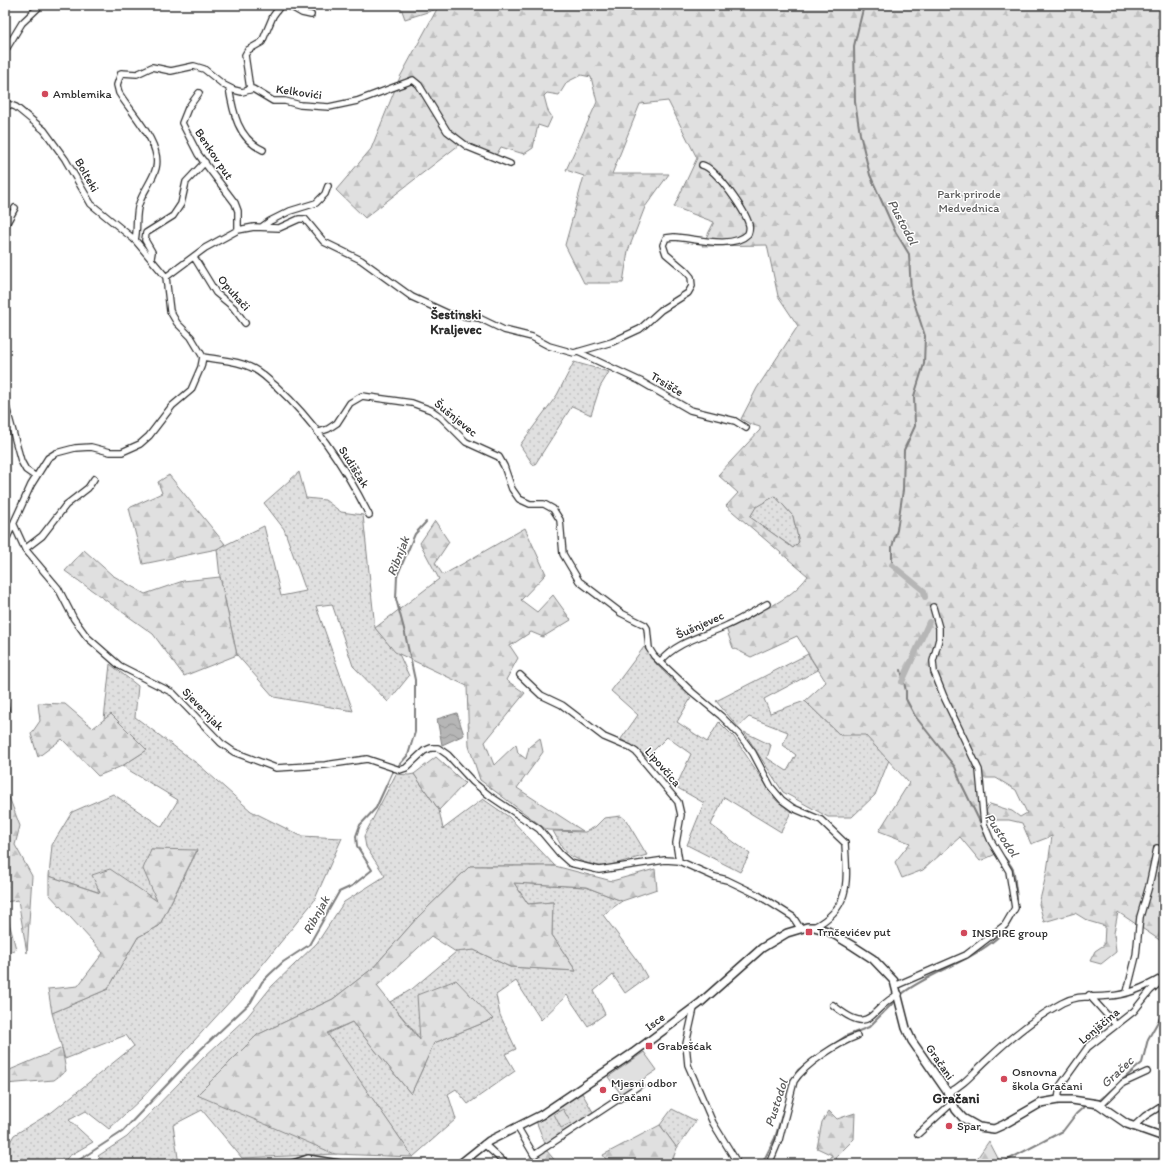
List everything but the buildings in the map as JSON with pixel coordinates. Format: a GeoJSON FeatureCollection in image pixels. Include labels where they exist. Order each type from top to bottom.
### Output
{"type":"FeatureCollection","features":[{"type":"Feature","properties":{"kind":"street"},"geometry":{"type":"LineString","coordinates":[[5,52],[22,23],[41,5]]}},
{"type":"Feature","properties":{"kind":"street"},"geometry":{"type":"LineString","coordinates":[[250,89],[245,55],[248,50],[262,42],[273,16],[281,5]]}},
{"type":"Feature","properties":{"kind":"street"},"geometry":{"type":"LineString","coordinates":[[288,5],[302,13],[311,15]]}},
{"type":"Feature","properties":{"kind":"street"},"geometry":{"type":"LineString","coordinates":[[135,240],[139,203],[156,170],[156,161],[154,148],[149,137],[119,93],[117,85],[120,75],[123,73],[137,74],[152,67],[172,71],[194,66],[204,69],[229,88],[233,109],[242,131],[253,144],[263,150]]}},
{"type":"Feature","properties":{"kind":"street","name":"Kelkovići"},"geometry":{"type":"LineString","coordinates":[[229,88],[238,92],[250,89],[257,90],[273,101],[285,101],[300,105],[329,107],[357,102],[413,80],[419,85],[447,131],[468,147],[510,164]]}},
{"type":"Feature","properties":{"kind":"street","name":"Benkov put"},"geometry":{"type":"LineString","coordinates":[[199,93],[188,108],[182,123],[192,144],[235,203],[238,211],[238,230]]}},
{"type":"Feature","properties":{"kind":"street","name":"Bolteki"},"geometry":{"type":"LineString","coordinates":[[5,103],[16,107],[44,130],[62,153],[91,204],[135,240],[166,277]]}},
{"type":"Feature","properties":{"kind":"street"},"geometry":{"type":"LineString","coordinates":[[151,258],[152,252],[145,240],[146,233],[173,216],[181,204],[186,182],[205,162]]}},
{"type":"Feature","properties":{"kind":"street"},"geometry":{"type":"LineString","coordinates":[[5,542],[36,477],[48,458],[61,451],[91,446],[110,452],[122,452],[140,444],[172,406],[191,390],[201,367],[202,357],[191,337],[177,323],[170,311],[166,277],[205,248],[238,230],[263,226],[279,228],[299,219],[305,219],[324,242],[361,260],[412,297],[449,314],[479,318],[504,330],[532,337],[549,346],[571,352],[578,352],[612,342],[640,329],[661,310],[688,293],[692,286],[691,277],[664,251],[663,245],[666,238],[669,236],[727,242],[742,239],[748,234],[750,228],[749,224],[738,204],[719,178],[708,167],[702,165]]}},
{"type":"Feature","properties":{"kind":"street"},"geometry":{"type":"LineString","coordinates":[[263,226],[290,211],[316,203],[325,194],[328,186]]}},
{"type":"Feature","properties":{"kind":"street"},"geometry":{"type":"LineString","coordinates":[[5,226],[16,208]]}},
{"type":"Feature","properties":{"kind":"street","name":"Opuhači"},"geometry":{"type":"LineString","coordinates":[[194,257],[216,293],[233,307],[245,323]]}},
{"type":"Feature","properties":{"kind":"street","name":"Trsišče"},"geometry":{"type":"LineString","coordinates":[[578,352],[640,381],[690,410],[735,421],[746,428]]}},
{"type":"Feature","properties":{"kind":"street"},"geometry":{"type":"LineString","coordinates":[[202,357],[242,364],[260,372],[284,394],[319,432]]}},
{"type":"Feature","properties":{"kind":"street","name":"Šušnjevec"},"geometry":{"type":"LineString","coordinates":[[319,432],[338,423],[350,403],[362,396],[412,403],[435,412],[466,442],[499,457],[504,466],[512,489],[519,499],[530,504],[544,504],[553,509],[560,520],[563,554],[575,576],[589,590],[608,604],[645,625],[647,628],[649,648],[660,662],[668,653],[681,644],[733,623],[767,604]]}},
{"type":"Feature","properties":{"kind":"street"},"geometry":{"type":"LineString","coordinates":[[5,403],[21,460],[26,470],[36,477]]}},
{"type":"Feature","properties":{"kind":"street","name":"Sudiščak"},"geometry":{"type":"LineString","coordinates":[[319,432],[355,488],[369,515]]}},
{"type":"Feature","properties":{"kind":"street"},"geometry":{"type":"LineString","coordinates":[[25,549],[42,536],[66,505],[86,490],[94,479]]}},
{"type":"Feature","properties":{"kind":"street","name":"Sjevernjak"},"geometry":{"type":"LineString","coordinates":[[14,524],[25,549],[58,588],[71,614],[82,631],[104,654],[120,666],[173,693],[221,743],[241,756],[276,768],[325,765],[360,759],[374,760],[400,770],[406,768],[424,751],[431,748],[438,748],[448,755],[473,782],[490,796],[539,829],[565,860],[570,863],[599,870],[664,860],[679,861]]}},
{"type":"Feature","properties":{"kind":"street"},"geometry":{"type":"LineString","coordinates":[[679,861],[715,877],[727,880],[758,895],[793,917],[800,928],[814,927],[828,931],[873,959],[897,985],[966,956],[988,939],[1010,918],[1015,908],[1011,878],[985,829],[980,770],[944,697],[934,672],[933,661],[940,628],[933,607]]}},
{"type":"Feature","properties":{"kind":"street"},"geometry":{"type":"LineString","coordinates":[[660,662],[721,716],[743,739],[771,786],[782,800],[793,808],[822,820],[843,840],[845,845],[846,888],[842,900],[829,918],[814,927]]}},
{"type":"Feature","properties":{"kind":"street","name":"Lipovčica"},"geometry":{"type":"LineString","coordinates":[[520,676],[541,695],[562,705],[604,737],[636,752],[674,796],[681,810],[676,842],[679,861]]}},
{"type":"Feature","properties":{"kind":"street"},"geometry":{"type":"LineString","coordinates":[[1127,992],[1136,956],[1140,918],[1157,848]]}},
{"type":"Feature","properties":{"kind":"street"},"geometry":{"type":"LineString","coordinates":[[828,931],[829,918]]}},
{"type":"Feature","properties":{"kind":"street","name":"Isce"},"geometry":{"type":"LineString","coordinates":[[460,1164],[484,1144],[518,1128],[561,1103],[694,1008],[762,948],[787,933],[800,928]]}},
{"type":"Feature","properties":{"kind":"street"},"geometry":{"type":"LineString","coordinates":[[948,1093],[965,1082],[992,1055],[1024,1028],[1053,1008],[1068,1000],[1089,995],[1111,996],[1148,986],[1163,976]]}},
{"type":"Feature","properties":{"kind":"street","name":"Lonjščina"},"geometry":{"type":"LineString","coordinates":[[1058,1100],[1060,1086],[1088,1047],[1134,1011],[1163,976]]}},
{"type":"Feature","properties":{"kind":"street","name":"Gračani"},"geometry":{"type":"LineString","coordinates":[[897,985],[906,1028],[912,1041],[948,1093],[952,1103],[963,1118],[979,1127],[988,1129],[1003,1125],[1041,1103],[1058,1100],[1085,1101],[1101,1105]]}},
{"type":"Feature","properties":{"kind":"street"},"geometry":{"type":"LineString","coordinates":[[833,1005],[851,1019],[863,1020],[870,1017],[899,994]]}},
{"type":"Feature","properties":{"kind":"street"},"geometry":{"type":"LineString","coordinates":[[1089,995],[1116,1026]]}},
{"type":"Feature","properties":{"kind":"street"},"geometry":{"type":"LineString","coordinates":[[694,1008],[687,1038],[688,1065],[713,1123],[738,1164]]}},
{"type":"Feature","properties":{"kind":"street"},"geometry":{"type":"LineString","coordinates":[[769,1164],[781,1133],[794,1081],[799,1073],[843,1042],[857,1036]]}},
{"type":"Feature","properties":{"kind":"street"},"geometry":{"type":"LineString","coordinates":[[1147,1072],[1123,1083],[1101,1105],[1122,1121],[1133,1127],[1164,1137]]}},
{"type":"Feature","properties":{"kind":"street"},"geometry":{"type":"LineString","coordinates":[[518,1128],[534,1155],[640,1085]]}},
{"type":"Feature","properties":{"kind":"street"},"geometry":{"type":"LineString","coordinates":[[918,1134],[952,1103]]}},
{"type":"Feature","properties":{"kind":"street"},"geometry":{"type":"LineString","coordinates":[[1133,1127],[1164,1104]]}},
{"type":"Feature","properties":{"kind":"street"},"geometry":{"type":"LineString","coordinates":[[484,1144],[506,1164]]}},
{"type":"Feature","properties":{"kind":"street"},"geometry":{"type":"LineString","coordinates":[[293,1164],[308,1159],[339,1164]]}},
{"type":"Feature","properties":{"kind":"green space","name":"Park prirode Medvednica"},"geometry":{"type":"Polygon","coordinates":[[[400,5],[1164,5],[1164,933],[1161,941],[1118,912],[1114,933],[1116,952],[1101,964],[1090,961],[1095,951],[1104,945],[1105,926],[1088,921],[1075,913],[1044,922],[1039,904],[1047,871],[1052,836],[1031,844],[1022,823],[1009,820],[993,820],[986,811],[990,804],[1012,811],[1020,817],[1027,813],[1016,790],[996,778],[980,778],[983,827],[996,854],[980,861],[960,837],[923,870],[902,878],[895,862],[910,843],[879,831],[909,783],[865,735],[840,735],[805,701],[826,682],[797,636],[751,657],[733,648],[726,628],[781,600],[800,585],[808,576],[726,506],[738,493],[718,475],[760,430],[760,427],[741,419],[757,388],[798,326],[778,296],[767,245],[702,246],[714,222],[674,207],[697,158],[668,101],[640,104],[612,174],[669,174],[645,207],[628,251],[623,283],[584,283],[565,245],[584,176],[566,170],[597,102],[591,77],[581,75],[567,82],[559,95],[547,93],[544,96],[548,111],[552,117],[547,128],[538,125],[533,148],[524,154],[501,147],[495,157],[480,151],[464,141],[365,218],[336,190],[371,149],[400,77],[437,9],[405,19],[400,5]],[[775,496],[756,507],[750,517],[793,548],[799,542],[793,516],[775,496]]]}},
{"type":"Feature","properties":{"kind":"green space"},"geometry":{"type":"Polygon","coordinates":[[[574,362],[609,372],[600,387],[591,415],[572,406],[534,466],[520,445],[557,395],[574,362]]]}},
{"type":"Feature","properties":{"kind":"green space"},"geometry":{"type":"Polygon","coordinates":[[[299,472],[306,498],[325,500],[341,512],[363,515],[375,628],[399,654],[409,676],[388,702],[353,666],[332,604],[316,606],[353,711],[274,697],[237,655],[220,577],[217,549],[264,526],[281,596],[306,591],[284,529],[264,503],[299,472]]]}},
{"type":"Feature","properties":{"kind":"green space"},"geometry":{"type":"Polygon","coordinates":[[[169,475],[225,544],[217,549],[143,564],[129,508],[162,493],[158,482],[169,475]]]}},
{"type":"Feature","properties":{"kind":"green space"},"geometry":{"type":"Polygon","coordinates":[[[775,496],[793,516],[799,542],[793,548],[750,517],[756,506],[775,496]]]}},
{"type":"Feature","properties":{"kind":"green space"},"geometry":{"type":"Polygon","coordinates":[[[435,521],[449,542],[435,563],[443,575],[525,528],[546,574],[521,600],[537,612],[553,595],[571,620],[543,637],[531,632],[510,646],[518,658],[506,680],[525,693],[485,742],[494,765],[516,744],[518,753],[526,759],[529,747],[540,738],[543,752],[517,788],[583,831],[547,830],[480,780],[469,746],[467,686],[395,652],[375,628],[439,579],[420,543],[435,521]]]}},
{"type":"Feature","properties":{"kind":"green space"},"geometry":{"type":"Polygon","coordinates":[[[84,550],[112,575],[145,594],[183,581],[220,577],[237,655],[184,676],[153,634],[65,571],[84,550]]]}},
{"type":"Feature","properties":{"kind":"green space"},"geometry":{"type":"Polygon","coordinates":[[[644,647],[657,665],[691,698],[677,722],[707,742],[719,722],[734,737],[776,800],[791,812],[781,832],[724,797],[711,825],[750,854],[740,872],[687,845],[704,803],[676,787],[691,754],[667,737],[647,757],[621,739],[638,715],[611,691],[644,647]]]}},
{"type":"Feature","properties":{"kind":"green space"},"geometry":{"type":"Polygon","coordinates":[[[808,654],[818,670],[764,699],[770,713],[805,701],[840,735],[865,734],[889,760],[875,795],[852,817],[828,817],[783,792],[744,732],[771,745],[767,758],[787,771],[796,755],[783,745],[788,732],[749,717],[738,727],[716,701],[808,654]]]}},
{"type":"Feature","properties":{"kind":"green space"},"geometry":{"type":"Polygon","coordinates":[[[110,664],[138,686],[135,717],[199,765],[251,811],[301,836],[342,838],[314,901],[254,975],[142,1098],[109,1129],[86,1111],[69,1120],[93,1142],[69,1156],[62,1164],[5,1164],[5,1151],[14,1135],[52,1112],[134,1046],[126,1035],[65,1059],[52,1013],[108,989],[138,937],[159,926],[197,851],[151,849],[157,902],[101,893],[49,876],[52,845],[72,812],[113,794],[162,827],[178,800],[122,766],[147,750],[111,715],[104,720],[110,664]]]}},
{"type":"Feature","properties":{"kind":"green space"},"geometry":{"type":"Polygon","coordinates":[[[38,703],[65,704],[93,728],[111,714],[147,750],[122,766],[98,776],[62,739],[38,757],[31,734],[40,721],[38,703]]]}},
{"type":"Feature","properties":{"kind":"green space"},"geometry":{"type":"Polygon","coordinates":[[[436,757],[465,783],[439,810],[414,774],[436,757]]]}},
{"type":"Feature","properties":{"kind":"green space"},"geometry":{"type":"Polygon","coordinates":[[[396,774],[414,774],[439,810],[443,829],[483,799],[509,817],[555,866],[470,866],[417,918],[373,968],[333,999],[257,1035],[337,1154],[242,1158],[202,1110],[173,1125],[179,1164],[106,1164],[98,1156],[127,1137],[204,1057],[247,1017],[272,986],[317,943],[344,902],[385,876],[366,847],[364,836],[396,774]]]}},
{"type":"Feature","properties":{"kind":"green space"},"geometry":{"type":"Polygon","coordinates":[[[9,797],[20,826],[15,845],[32,876],[27,953],[18,900],[5,902],[5,810],[9,797]]]}},
{"type":"Feature","properties":{"kind":"green space"},"geometry":{"type":"Polygon","coordinates":[[[621,816],[626,820],[647,855],[603,867],[583,862],[569,855],[562,847],[553,831],[585,832],[595,827],[604,818],[621,816]]]}},
{"type":"Feature","properties":{"kind":"green space"},"geometry":{"type":"Polygon","coordinates":[[[151,849],[197,850],[159,926],[138,937],[108,989],[52,1013],[48,989],[78,986],[103,953],[49,894],[49,876],[100,893],[92,875],[110,869],[157,901],[143,869],[151,849]]]}},
{"type":"Feature","properties":{"kind":"green space"},"geometry":{"type":"Polygon","coordinates":[[[470,866],[555,866],[612,881],[655,869],[657,889],[622,901],[586,887],[514,883],[528,904],[553,902],[552,935],[576,971],[510,967],[474,950],[456,952],[431,936],[377,986],[420,1040],[417,995],[456,980],[493,1019],[434,1043],[411,1094],[352,1022],[327,1033],[413,1157],[335,1154],[197,1095],[257,1035],[333,999],[373,968],[417,918],[470,866]]]}},
{"type":"Feature","properties":{"kind":"green space"},"geometry":{"type":"Polygon","coordinates":[[[514,883],[586,887],[622,901],[603,915],[639,963],[647,977],[625,993],[613,975],[594,991],[605,1014],[588,1026],[567,995],[541,1020],[516,981],[496,995],[500,1015],[516,1049],[505,1054],[515,1071],[468,1104],[456,1089],[448,1094],[456,1119],[413,1157],[327,1034],[352,1022],[411,1094],[434,1043],[493,1019],[421,1040],[390,1002],[412,989],[456,952],[474,950],[510,967],[576,971],[552,935],[553,902],[528,904],[514,883]]]}},
{"type":"Feature","properties":{"kind":"green space"},"geometry":{"type":"Polygon","coordinates":[[[5,907],[16,949],[5,954],[5,907]]]}},
{"type":"Feature","properties":{"kind":"green space"},"geometry":{"type":"Polygon","coordinates":[[[5,1007],[10,1053],[5,1052],[5,1007]]]}},
{"type":"Feature","properties":{"kind":"green space"},"geometry":{"type":"Polygon","coordinates":[[[62,1048],[66,1071],[54,1080],[5,1084],[5,1072],[62,1048]]]}},
{"type":"Feature","properties":{"kind":"green space"},"geometry":{"type":"Polygon","coordinates":[[[644,1052],[657,1070],[621,1094],[608,1077],[644,1052]]]}},
{"type":"Feature","properties":{"kind":"green space"},"geometry":{"type":"Polygon","coordinates":[[[582,1093],[593,1112],[563,1132],[546,1146],[536,1121],[582,1093]]]}},
{"type":"Feature","properties":{"kind":"green space"},"geometry":{"type":"Polygon","coordinates":[[[563,1109],[571,1123],[561,1128],[554,1114],[563,1109]]]}},
{"type":"Feature","properties":{"kind":"green space"},"geometry":{"type":"Polygon","coordinates":[[[672,1109],[696,1121],[677,1148],[660,1125],[672,1109]]]}},
{"type":"Feature","properties":{"kind":"green space"},"geometry":{"type":"Polygon","coordinates":[[[829,1111],[837,1119],[855,1113],[854,1139],[837,1156],[835,1164],[828,1164],[832,1155],[817,1148],[822,1122],[829,1111]]]}},
{"type":"Feature","properties":{"kind":"green space"},"geometry":{"type":"Polygon","coordinates":[[[660,1125],[677,1148],[671,1164],[609,1164],[603,1155],[660,1125]]]}},
{"type":"Feature","properties":{"kind":"green space"},"geometry":{"type":"Polygon","coordinates":[[[989,1141],[1001,1164],[977,1164],[976,1160],[989,1141]]]}},
{"type":"Feature","properties":{"kind":"green space"},"geometry":{"type":"Polygon","coordinates":[[[546,1150],[558,1164],[522,1164],[532,1156],[534,1158],[546,1150]]]}},
{"type":"Feature","properties":{"kind":"water"},"geometry":{"type":"Polygon","coordinates":[[[457,713],[464,735],[442,745],[437,719],[457,713]]]}},
{"type":"Feature","properties":{"kind":"waterway","name":"Pustodol"},"geometry":{"type":"LineString","coordinates":[[864,5],[854,46],[855,102],[860,134],[870,175],[895,231],[909,254],[911,293],[925,336],[924,364],[914,396],[915,426],[904,450],[903,490],[897,530],[892,547],[892,565]]}},
{"type":"Feature","properties":{"kind":"waterway","name":"Ribnjak"},"geometry":{"type":"LineString","coordinates":[[73,1164],[122,1132],[200,1050],[251,1002],[262,982],[283,962],[309,945],[339,892],[352,886],[372,870],[357,846],[356,836],[360,825],[376,808],[392,773],[408,755],[415,732],[415,680],[396,599],[397,576],[415,534],[426,522]]}},
{"type":"Feature","properties":{"kind":"waterway"},"geometry":{"type":"LineString","coordinates":[[892,565],[924,591],[925,597]]}},
{"type":"Feature","properties":{"kind":"waterway"},"geometry":{"type":"LineString","coordinates":[[902,682],[929,622]]}},
{"type":"Feature","properties":{"kind":"waterway","name":"Pustodol"},"geometry":{"type":"LineString","coordinates":[[901,670],[906,691],[906,699],[915,716],[955,767],[961,783],[982,826]]}},
{"type":"Feature","properties":{"kind":"waterway","name":"Pustodol"},"geometry":{"type":"LineString","coordinates":[[902,994],[917,984],[976,953],[993,941],[1007,927],[1015,910],[1016,890],[1013,869],[1004,857]]}},
{"type":"Feature","properties":{"kind":"waterway","name":"Pustodol"},"geometry":{"type":"LineString","coordinates":[[834,1044],[846,1036],[869,1027],[894,1002]]}},
{"type":"Feature","properties":{"kind":"waterway","name":"Gračec"},"geometry":{"type":"LineString","coordinates":[[1121,1081],[1142,1063],[1148,1039],[1164,1011]]}},
{"type":"Feature","properties":{"kind":"waterway","name":"Pustodol"},"geometry":{"type":"LineString","coordinates":[[791,1081],[798,1070],[815,1057]]}},
{"type":"Feature","properties":{"kind":"waterway","name":"Gračec"},"geometry":{"type":"LineString","coordinates":[[1100,1100],[1117,1085]]}},
{"type":"Feature","properties":{"kind":"waterway","name":"Pustodol"},"geometry":{"type":"LineString","coordinates":[[762,1164],[775,1138],[785,1105]]}},
{"type":"Feature","properties":{"kind":"waterway","name":"Gračec"},"geometry":{"type":"LineString","coordinates":[[1000,1164],[1063,1131],[1076,1114],[1086,1105]]}},
{"type":"Feature","properties":{"kind":"place","name":"Amblemika"},"geometry":{"type":"Point","coordinates":[45,94]}},
{"type":"Feature","properties":{"kind":"place","name":"Trnčevićev put"},"geometry":{"type":"Point","coordinates":[809,932]}},
{"type":"Feature","properties":{"kind":"place","name":"INSPIRE group"},"geometry":{"type":"Point","coordinates":[964,933]}},
{"type":"Feature","properties":{"kind":"place","name":"Grabešćak"},"geometry":{"type":"Point","coordinates":[649,1046]}},
{"type":"Feature","properties":{"kind":"place","name":"Osnovna škola Gračani"},"geometry":{"type":"Point","coordinates":[1004,1079]}},
{"type":"Feature","properties":{"kind":"place","name":"Mjesni odbor Gračani"},"geometry":{"type":"Point","coordinates":[603,1090]}},
{"type":"Feature","properties":{"kind":"place","name":"Spar"},"geometry":{"type":"Point","coordinates":[949,1126]}},
{"type":"Feature","properties":{"kind":"district","name":"Šestinski Kraljevec"},"geometry":{"type":"Point","coordinates":[456,322]}},
{"type":"Feature","properties":{"kind":"district","name":"Gračani"},"geometry":{"type":"Point","coordinates":[956,1098]}}]}
